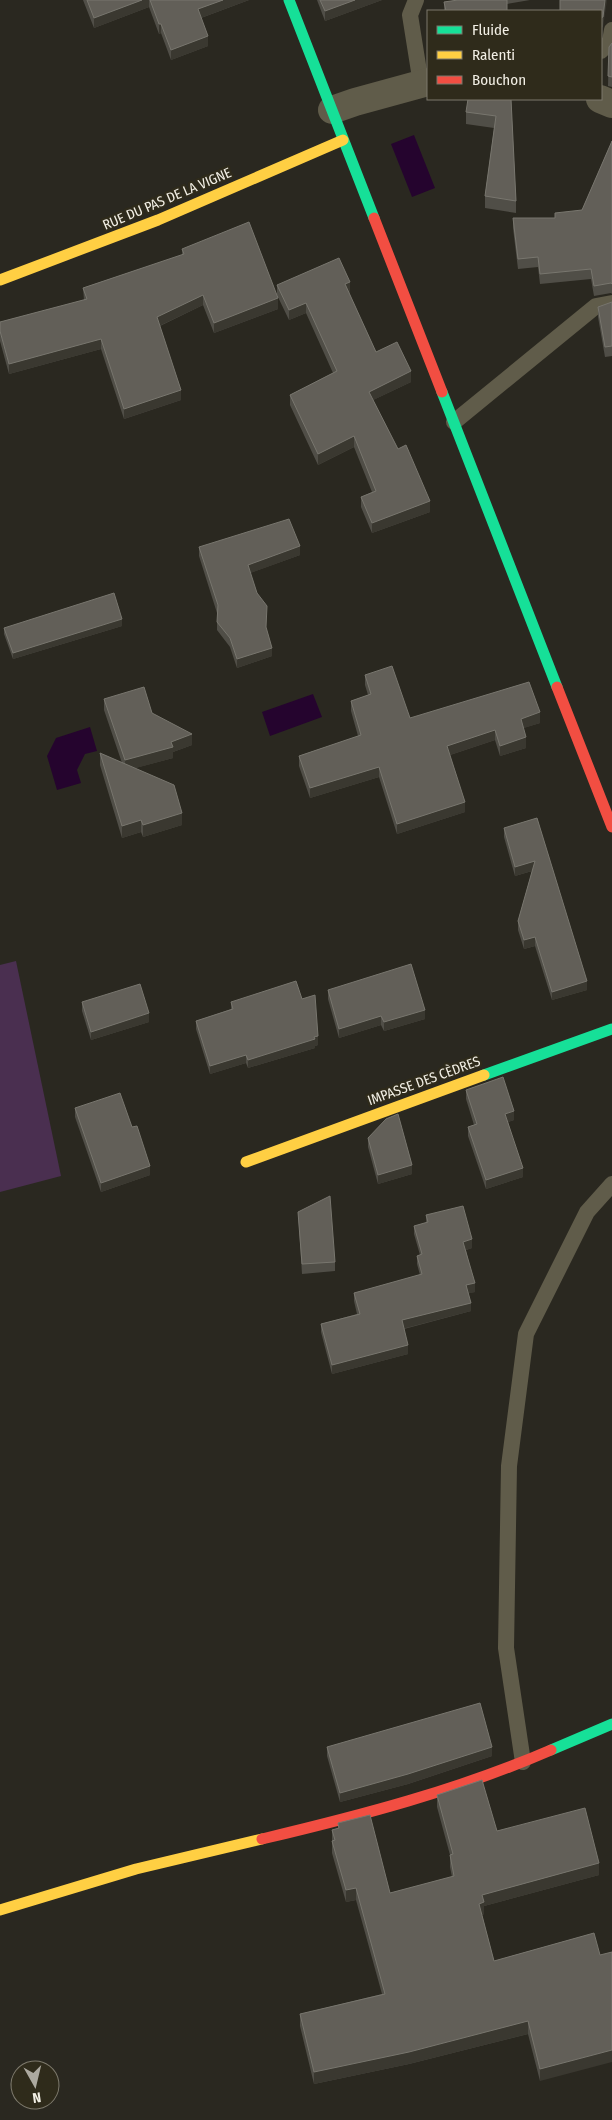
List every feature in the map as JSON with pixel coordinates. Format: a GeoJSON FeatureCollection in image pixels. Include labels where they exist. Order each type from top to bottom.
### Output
{"type":"FeatureCollection","features":[{"type":"Feature","properties":{"kind":"street"},"geometry":{"type":"LineString","coordinates":[[289,0],[612,827]]}},
{"type":"Feature","properties":{"kind":"street"},"geometry":{"type":"LineString","coordinates":[[332,110],[425,83]]}},
{"type":"Feature","properties":{"kind":"street","name":"RUE DU PAS DE LA VIGNE"},"geometry":{"type":"LineString","coordinates":[[0,280],[158,220],[344,140]]}},
{"type":"Feature","properties":{"kind":"street","name":"IMPASSE DES CÈDRES"},"geometry":{"type":"LineString","coordinates":[[246,1162],[612,1029]]}},
{"type":"Feature","properties":{"kind":"street"},"geometry":{"type":"LineString","coordinates":[[0,1910],[136,1869],[295,1831],[408,1800],[522,1762],[612,1724]]}},
{"type":"Feature","properties":{"kind":"lane"},"geometry":{"type":"LineString","coordinates":[[416,0],[410,15],[425,83]]}},
{"type":"Feature","properties":{"kind":"lane"},"geometry":{"type":"LineString","coordinates":[[602,50],[610,41],[612,30]]}},
{"type":"Feature","properties":{"kind":"lane"},"geometry":{"type":"LineString","coordinates":[[454,422],[596,306],[612,303]]}},
{"type":"Feature","properties":{"kind":"lane"},"geometry":{"type":"LineString","coordinates":[[522,1762],[506,1648],[509,1466],[526,1334],[587,1212],[612,1184]]}},
{"type":"Feature","properties":{"kind":"shaded area"},"geometry":{"type":"Polygon","coordinates":[[[414,135],[435,188],[412,197],[391,144],[414,135]]]}},
{"type":"Feature","properties":{"kind":"shaded area"},"geometry":{"type":"Polygon","coordinates":[[[313,694],[322,717],[270,736],[262,712],[313,694]]]}},
{"type":"Feature","properties":{"kind":"shaded area"},"geometry":{"type":"Polygon","coordinates":[[[90,727],[97,751],[85,754],[77,770],[81,783],[57,790],[47,756],[56,738],[90,727]]]}},
{"type":"Feature","properties":{"kind":"shaded area"},"geometry":{"type":"Polygon","coordinates":[[[16,961],[61,1176],[0,1192],[0,965],[16,961]]]}},
{"type":"Feature","properties":{"kind":"building"},"geometry":{"type":"Polygon","coordinates":[[[87,0],[142,0],[94,18],[87,0]]]}},
{"type":"Feature","properties":{"kind":"building"},"geometry":{"type":"Polygon","coordinates":[[[150,0],[223,0],[198,9],[208,36],[171,50],[150,0]]]}},
{"type":"Feature","properties":{"kind":"building"},"geometry":{"type":"Polygon","coordinates":[[[320,0],[355,0],[325,11],[320,0]]]}},
{"type":"Feature","properties":{"kind":"building"},"geometry":{"type":"Polygon","coordinates":[[[458,0],[507,0],[507,10],[446,10],[444,2],[458,0]]]}},
{"type":"Feature","properties":{"kind":"building"},"geometry":{"type":"Polygon","coordinates":[[[560,0],[605,0],[602,18],[602,10],[560,10],[560,0]]]}},
{"type":"Feature","properties":{"kind":"building"},"geometry":{"type":"Polygon","coordinates":[[[612,43],[612,77],[608,76],[609,47],[612,43]]]}},
{"type":"Feature","properties":{"kind":"building"},"geometry":{"type":"Polygon","coordinates":[[[468,100],[511,100],[516,201],[485,196],[496,116],[466,112],[468,100]]]}},
{"type":"Feature","properties":{"kind":"building"},"geometry":{"type":"Polygon","coordinates":[[[612,141],[612,284],[594,286],[591,269],[540,274],[538,257],[518,259],[513,218],[555,218],[555,213],[582,210],[612,141]]]}},
{"type":"Feature","properties":{"kind":"building"},"geometry":{"type":"Polygon","coordinates":[[[249,222],[278,298],[214,323],[203,295],[157,317],[181,390],[124,409],[101,339],[9,364],[0,331],[0,322],[87,299],[83,288],[184,254],[182,249],[249,222]]]}},
{"type":"Feature","properties":{"kind":"building"},"geometry":{"type":"Polygon","coordinates":[[[339,258],[350,282],[345,284],[376,352],[397,342],[411,371],[369,392],[398,449],[406,445],[430,501],[372,523],[361,497],[376,491],[354,436],[318,454],[290,395],[337,371],[306,303],[289,310],[277,285],[339,258]]]}},
{"type":"Feature","properties":{"kind":"building"},"geometry":{"type":"Polygon","coordinates":[[[612,302],[612,346],[605,347],[598,307],[612,302]]]}},
{"type":"Feature","properties":{"kind":"building"},"geometry":{"type":"Polygon","coordinates":[[[289,519],[300,546],[248,565],[257,593],[267,606],[266,627],[272,648],[237,659],[230,638],[217,622],[218,605],[199,547],[289,519]]]}},
{"type":"Feature","properties":{"kind":"building"},"geometry":{"type":"Polygon","coordinates":[[[114,593],[122,619],[13,653],[4,628],[114,593]]]}},
{"type":"Feature","properties":{"kind":"building"},"geometry":{"type":"Polygon","coordinates":[[[392,666],[410,718],[529,682],[540,712],[521,719],[526,737],[500,746],[495,730],[447,746],[465,802],[397,824],[379,767],[310,788],[299,756],[361,735],[351,701],[371,694],[365,675],[392,666]]]}},
{"type":"Feature","properties":{"kind":"building"},"geometry":{"type":"Polygon","coordinates":[[[144,687],[152,713],[192,734],[171,742],[173,747],[125,760],[104,699],[144,687]]]}},
{"type":"Feature","properties":{"kind":"building"},"geometry":{"type":"Polygon","coordinates":[[[100,753],[174,785],[182,813],[143,825],[141,820],[122,826],[100,753]]]}},
{"type":"Feature","properties":{"kind":"building"},"geometry":{"type":"Polygon","coordinates":[[[537,818],[587,981],[552,992],[535,937],[524,940],[518,921],[535,861],[515,867],[504,828],[537,818]]]}},
{"type":"Feature","properties":{"kind":"building"},"geometry":{"type":"Polygon","coordinates":[[[411,964],[425,1010],[384,1022],[381,1016],[339,1029],[328,990],[411,964]]]}},
{"type":"Feature","properties":{"kind":"building"},"geometry":{"type":"Polygon","coordinates":[[[296,981],[302,999],[315,995],[318,1036],[314,1037],[315,1039],[248,1060],[246,1055],[210,1066],[196,1021],[233,1009],[231,1002],[296,981]]]}},
{"type":"Feature","properties":{"kind":"building"},"geometry":{"type":"Polygon","coordinates":[[[140,984],[149,1013],[91,1032],[82,1002],[140,984]]]}},
{"type":"Feature","properties":{"kind":"building"},"geometry":{"type":"Polygon","coordinates":[[[503,1077],[514,1111],[505,1114],[523,1168],[486,1180],[468,1127],[477,1124],[466,1090],[503,1077]]]}},
{"type":"Feature","properties":{"kind":"building"},"geometry":{"type":"Polygon","coordinates":[[[120,1093],[132,1127],[137,1126],[150,1166],[101,1183],[75,1108],[120,1093]]]}},
{"type":"Feature","properties":{"kind":"building"},"geometry":{"type":"Polygon","coordinates":[[[398,1114],[412,1165],[378,1175],[368,1138],[386,1119],[398,1114]]]}},
{"type":"Feature","properties":{"kind":"building"},"geometry":{"type":"Polygon","coordinates":[[[330,1196],[335,1262],[302,1264],[298,1212],[330,1196]]]}},
{"type":"Feature","properties":{"kind":"building"},"geometry":{"type":"Polygon","coordinates":[[[463,1206],[472,1239],[463,1242],[475,1283],[466,1285],[471,1303],[402,1320],[408,1345],[332,1365],[321,1324],[360,1314],[354,1293],[422,1274],[417,1256],[422,1254],[414,1226],[428,1222],[426,1215],[463,1206]]]}},
{"type":"Feature","properties":{"kind":"building"},"geometry":{"type":"Polygon","coordinates":[[[480,1703],[492,1747],[408,1774],[340,1793],[327,1747],[480,1703]]]}},
{"type":"Feature","properties":{"kind":"building"},"geometry":{"type":"Polygon","coordinates":[[[482,1780],[497,1831],[585,1808],[599,1863],[482,1895],[484,1902],[479,1904],[494,1961],[594,1933],[600,1955],[612,1952],[612,2050],[540,2069],[528,2021],[409,2052],[314,2072],[300,2014],[385,1994],[356,1888],[346,1890],[332,1841],[335,1840],[332,1830],[339,1828],[338,1823],[370,1815],[390,1893],[454,1876],[450,1855],[453,1854],[437,1795],[482,1780]]]}},
{"type":"Feature","properties":{"kind":"traffic: fast"},"geometry":{"type":"LineString","coordinates":[[289,0],[374,218]]}},
{"type":"Feature","properties":{"kind":"traffic: fast"},"geometry":{"type":"LineString","coordinates":[[442,392],[557,687]]}},
{"type":"Feature","properties":{"kind":"traffic: fast"},"geometry":{"type":"LineString","coordinates":[[484,1075],[612,1029]]}},
{"type":"Feature","properties":{"kind":"traffic: fast"},"geometry":{"type":"LineString","coordinates":[[551,1750],[612,1724]]}},
{"type":"Feature","properties":{"kind":"traffic: slow"},"geometry":{"type":"LineString","coordinates":[[0,280],[158,220],[343,140]]}},
{"type":"Feature","properties":{"kind":"traffic: slow"},"geometry":{"type":"LineString","coordinates":[[246,1162],[484,1075]]}},
{"type":"Feature","properties":{"kind":"traffic: slow"},"geometry":{"type":"LineString","coordinates":[[0,1910],[136,1869],[262,1839]]}},
{"type":"Feature","properties":{"kind":"traffic: jam"},"geometry":{"type":"LineString","coordinates":[[374,218],[442,392]]}},
{"type":"Feature","properties":{"kind":"traffic: jam"},"geometry":{"type":"LineString","coordinates":[[557,687],[612,827]]}},
{"type":"Feature","properties":{"kind":"traffic: jam"},"geometry":{"type":"LineString","coordinates":[[262,1839],[445,1790],[551,1750]]}}]}
